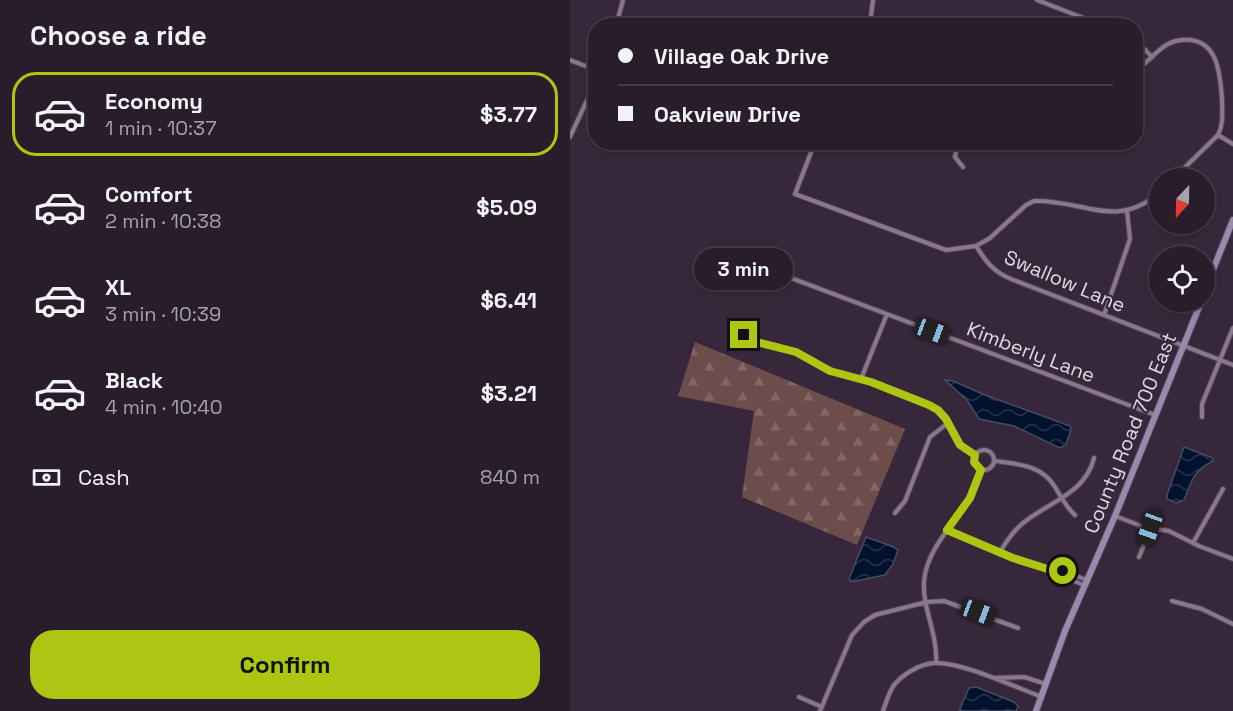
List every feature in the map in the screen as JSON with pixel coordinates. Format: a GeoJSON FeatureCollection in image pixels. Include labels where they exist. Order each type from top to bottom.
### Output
{"type":"FeatureCollection","features":[{"type":"Feature","properties":{"kind":"main road"},"geometry":{"type":"LineString","coordinates":[[1215,265],[1233,220]]}},
{"type":"Feature","properties":{"kind":"main road","name":"County Road 700 East"},"geometry":{"type":"LineString","coordinates":[[1036,711],[1197,312]]}},
{"type":"Feature","properties":{"kind":"street"},"geometry":{"type":"LineString","coordinates":[[618,18],[623,0]]}},
{"type":"Feature","properties":{"kind":"street"},"geometry":{"type":"LineString","coordinates":[[872,18],[873,0]]}},
{"type":"Feature","properties":{"kind":"street"},"geometry":{"type":"LineString","coordinates":[[1037,0],[1083,18]]}},
{"type":"Feature","properties":{"kind":"street"},"geometry":{"type":"LineString","coordinates":[[1143,64],[1166,45],[1182,40],[1200,43],[1218,62],[1223,122],[1218,135],[1184,168]]}},
{"type":"Feature","properties":{"kind":"street"},"geometry":{"type":"LineString","coordinates":[[1143,47],[1152,57]]}},
{"type":"Feature","properties":{"kind":"street"},"geometry":{"type":"LineString","coordinates":[[570,60],[588,67]]}},
{"type":"Feature","properties":{"kind":"street"},"geometry":{"type":"LineString","coordinates":[[570,137],[588,98]]}},
{"type":"Feature","properties":{"kind":"street"},"geometry":{"type":"LineString","coordinates":[[1218,135],[1233,144]]}},
{"type":"Feature","properties":{"kind":"street"},"geometry":{"type":"LineString","coordinates":[[812,150],[795,194],[946,250],[976,246],[990,238],[1026,205],[1034,201],[1111,212],[1127,211],[1149,200]]}},
{"type":"Feature","properties":{"kind":"street"},"geometry":{"type":"LineString","coordinates":[[956,150],[955,157],[963,167]]}},
{"type":"Feature","properties":{"kind":"street"},"geometry":{"type":"LineString","coordinates":[[1104,315],[1129,245],[1131,234],[1127,211]]}},
{"type":"Feature","properties":{"kind":"street","name":"Swallow Lane"},"geometry":{"type":"LineString","coordinates":[[976,246],[986,262],[1004,276],[1233,364]]}},
{"type":"Feature","properties":{"kind":"street","name":"Kimberly Lane"},"geometry":{"type":"LineString","coordinates":[[762,267],[1155,415]]}},
{"type":"Feature","properties":{"kind":"street"},"geometry":{"type":"LineString","coordinates":[[861,379],[887,314]]}},
{"type":"Feature","properties":{"kind":"street"},"geometry":{"type":"LineString","coordinates":[[1202,417],[1202,404],[1233,328]]}},
{"type":"Feature","properties":{"kind":"street"},"geometry":{"type":"LineString","coordinates":[[744,335],[757,342],[796,352],[830,371],[861,379],[929,405],[938,410],[960,445],[975,455]]}},
{"type":"Feature","properties":{"kind":"street"},"geometry":{"type":"LineString","coordinates":[[895,513],[905,501],[930,436],[948,423]]}},
{"type":"Feature","properties":{"kind":"street"},"geometry":{"type":"LineString","coordinates":[[987,450],[993,454],[995,461],[990,469],[981,470],[974,462],[975,455],[987,450]]}},
{"type":"Feature","properties":{"kind":"street"},"geometry":{"type":"LineString","coordinates":[[1000,552],[1019,526],[1073,491],[1086,478],[1094,458]]}},
{"type":"Feature","properties":{"kind":"street"},"geometry":{"type":"LineString","coordinates":[[995,461],[1019,464],[1041,472],[1051,481],[1074,515]]}},
{"type":"Feature","properties":{"kind":"street"},"geometry":{"type":"LineString","coordinates":[[936,663],[936,642],[924,587],[926,572],[934,551],[970,498],[981,470]]}},
{"type":"Feature","properties":{"kind":"street"},"geometry":{"type":"LineString","coordinates":[[1193,543],[1223,489]]}},
{"type":"Feature","properties":{"kind":"street"},"geometry":{"type":"LineString","coordinates":[[1115,516],[1150,528],[1170,531],[1233,559]]}},
{"type":"Feature","properties":{"kind":"street"},"geometry":{"type":"LineString","coordinates":[[1139,557],[1150,528]]}},
{"type":"Feature","properties":{"kind":"street"},"geometry":{"type":"LineString","coordinates":[[947,530],[1086,583]]}},
{"type":"Feature","properties":{"kind":"street"},"geometry":{"type":"LineString","coordinates":[[799,697],[821,709],[849,639],[857,628],[875,615],[940,601],[953,603],[1018,628]]}},
{"type":"Feature","properties":{"kind":"street"},"geometry":{"type":"LineString","coordinates":[[1172,601],[1202,609],[1233,624]]}},
{"type":"Feature","properties":{"kind":"street"},"geometry":{"type":"LineString","coordinates":[[883,711],[896,683],[917,668],[936,663],[950,664],[994,678],[1042,697]]}},
{"type":"Feature","properties":{"kind":"street"},"geometry":{"type":"LineString","coordinates":[[994,678],[1024,677],[1046,684]]}},
{"type":"Feature","properties":{"kind":"green space"},"geometry":{"type":"Polygon","coordinates":[[[695,342],[905,429],[857,545],[742,497],[754,411],[678,396],[695,342]]]}},
{"type":"Feature","properties":{"kind":"water"},"geometry":{"type":"Polygon","coordinates":[[[945,380],[953,381],[1070,426],[1071,430],[1066,444],[1060,448],[1014,426],[979,419],[967,400],[945,380]]]}},
{"type":"Feature","properties":{"kind":"water"},"geometry":{"type":"Polygon","coordinates":[[[1184,447],[1213,458],[1213,461],[1197,472],[1184,500],[1176,503],[1167,499],[1167,495],[1184,447]]]}},
{"type":"Feature","properties":{"kind":"water"},"geometry":{"type":"Polygon","coordinates":[[[866,537],[898,550],[893,564],[885,575],[851,582],[849,579],[866,537]]]}},
{"type":"Feature","properties":{"kind":"water"},"geometry":{"type":"Polygon","coordinates":[[[976,687],[1014,702],[1018,706],[1016,711],[959,711],[969,688],[976,687]]]}},
{"type":"Feature","properties":{"kind":"route"},"geometry":{"type":"LineString","coordinates":[[744,335],[757,342],[786,348],[822,368],[879,385],[938,410],[946,419],[960,445],[975,455],[975,465],[981,470],[970,498],[947,530],[1013,558],[1041,565],[1057,572],[1063,571]]}}]}
